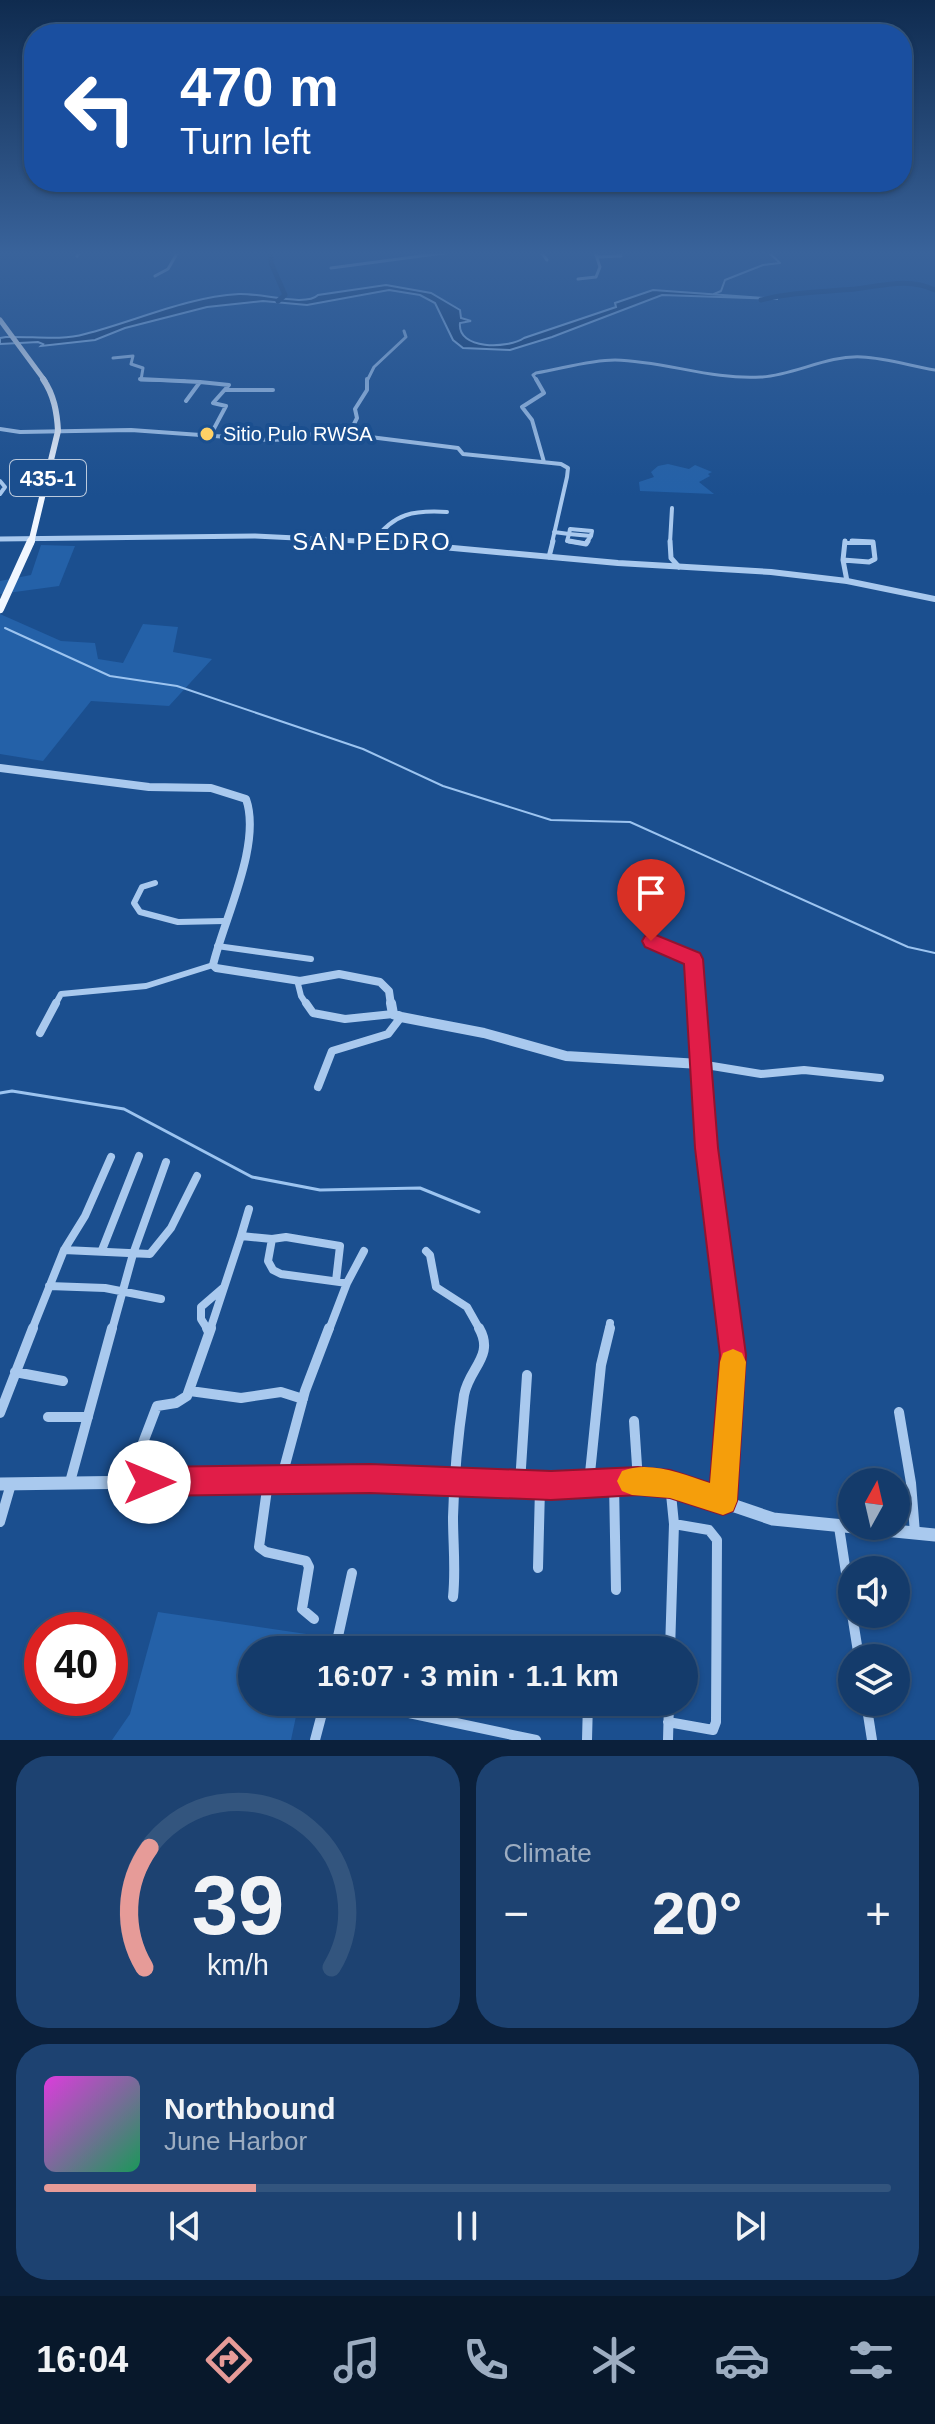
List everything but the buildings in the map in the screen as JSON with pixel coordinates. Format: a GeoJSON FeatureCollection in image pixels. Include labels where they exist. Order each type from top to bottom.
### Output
{"type":"FeatureCollection","features":[{"type":"Feature","properties":{"kind":"main road","name":"435-1"},"geometry":{"type":"LineString","coordinates":[[0,609],[33,538],[58,431],[50,389],[11,333]]}},
{"type":"Feature","properties":{"kind":"street"},"geometry":{"type":"LineString","coordinates":[[348,436],[357,418],[357,403],[367,390],[367,379],[374,367],[406,337],[405,333]]}},
{"type":"Feature","properties":{"kind":"street"},"geometry":{"type":"LineString","coordinates":[[113,358],[133,356],[131,364],[143,368],[141,380],[229,385],[213,403],[226,406],[210,436]]}},
{"type":"Feature","properties":{"kind":"street"},"geometry":{"type":"LineString","coordinates":[[544,462],[533,422],[522,407],[544,393],[533,375],[536,373],[621,360],[680,367],[708,376],[760,377],[794,373],[819,363],[857,357],[935,370]]}},
{"type":"Feature","properties":{"kind":"street"},"geometry":{"type":"LineString","coordinates":[[186,401],[200,382]]}},
{"type":"Feature","properties":{"kind":"street"},"geometry":{"type":"LineString","coordinates":[[226,390],[273,390]]}},
{"type":"Feature","properties":{"kind":"street"},"geometry":{"type":"LineString","coordinates":[[0,429],[20,432],[131,430],[281,440],[294,439],[301,434],[348,436],[458,448],[463,454],[493,459],[561,464],[568,468],[549,557]]}},
{"type":"Feature","properties":{"kind":"street"},"geometry":{"type":"LineString","coordinates":[[0,481],[5,487],[0,494]]}},
{"type":"Feature","properties":{"kind":"street"},"geometry":{"type":"LineString","coordinates":[[672,508],[671,558],[677,561],[679,567]]}},
{"type":"Feature","properties":{"kind":"street"},"geometry":{"type":"LineString","coordinates":[[374,541],[389,520],[407,512],[447,512]]}},
{"type":"Feature","properties":{"kind":"street"},"geometry":{"type":"LineString","coordinates":[[554,532],[591,536]]}},
{"type":"Feature","properties":{"kind":"street"},"geometry":{"type":"LineString","coordinates":[[0,539],[255,536],[374,541],[847,581],[935,599]]}},
{"type":"Feature","properties":{"kind":"street"},"geometry":{"type":"LineString","coordinates":[[843,560],[873,561],[874,544],[845,541],[843,560],[847,581]]}},
{"type":"Feature","properties":{"kind":"street"},"geometry":{"type":"LineString","coordinates":[[0,768],[160,788],[195,787],[243,796],[251,804],[250,828],[213,965]]}},
{"type":"Feature","properties":{"kind":"street"},"geometry":{"type":"LineString","coordinates":[[155,883],[143,886],[140,891],[134,905],[140,912],[178,922],[224,921]]}},
{"type":"Feature","properties":{"kind":"street"},"geometry":{"type":"LineString","coordinates":[[641,900],[651,941],[693,959],[716,1233],[733,1355],[723,1501]]}},
{"type":"Feature","properties":{"kind":"street"},"geometry":{"type":"LineString","coordinates":[[217,946],[311,959]]}},
{"type":"Feature","properties":{"kind":"street"},"geometry":{"type":"LineString","coordinates":[[40,1033],[61,994],[146,986],[213,965],[231,971],[297,980],[339,974],[380,982],[389,991],[397,1016],[388,1034],[332,1051],[318,1087]]}},
{"type":"Feature","properties":{"kind":"street"},"geometry":{"type":"LineString","coordinates":[[297,980],[301,996],[313,1013],[345,1019],[397,1016],[484,1033],[566,1056],[599,1060],[700,1064],[761,1074],[804,1070],[880,1078]]}},
{"type":"Feature","properties":{"kind":"street"},"geometry":{"type":"LineString","coordinates":[[102,1250],[139,1156]]}},
{"type":"Feature","properties":{"kind":"street"},"geometry":{"type":"LineString","coordinates":[[0,1413],[64,1250],[85,1216],[111,1157]]}},
{"type":"Feature","properties":{"kind":"street"},"geometry":{"type":"LineString","coordinates":[[70,1482],[133,1254],[166,1162]]}},
{"type":"Feature","properties":{"kind":"street"},"geometry":{"type":"LineString","coordinates":[[64,1250],[133,1254],[154,1251],[171,1228],[197,1176]]}},
{"type":"Feature","properties":{"kind":"street"},"geometry":{"type":"LineString","coordinates":[[128,1482],[157,1406],[178,1405],[184,1402],[190,1391],[249,1209]]}},
{"type":"Feature","properties":{"kind":"street"},"geometry":{"type":"LineString","coordinates":[[241,1236],[286,1237],[340,1246],[336,1281]]}},
{"type":"Feature","properties":{"kind":"street"},"geometry":{"type":"LineString","coordinates":[[272,1239],[267,1261],[276,1273],[347,1283]]}},
{"type":"Feature","properties":{"kind":"street"},"geometry":{"type":"LineString","coordinates":[[314,1619],[302,1609],[309,1567],[306,1561],[266,1552],[259,1547],[274,1482],[303,1399],[347,1283],[364,1251]]}},
{"type":"Feature","properties":{"kind":"street"},"geometry":{"type":"LineString","coordinates":[[426,1251],[433,1265],[436,1287],[467,1307],[486,1341],[483,1360],[474,1369],[465,1390],[454,1480],[456,1572],[453,1597]]}},
{"type":"Feature","properties":{"kind":"street"},"geometry":{"type":"LineString","coordinates":[[49,1286],[124,1288],[161,1299]]}},
{"type":"Feature","properties":{"kind":"street"},"geometry":{"type":"LineString","coordinates":[[209,1333],[200,1313],[201,1307],[223,1288]]}},
{"type":"Feature","properties":{"kind":"street"},"geometry":{"type":"LineString","coordinates":[[589,1483],[600,1397],[600,1370],[610,1337],[610,1323]]}},
{"type":"Feature","properties":{"kind":"street"},"geometry":{"type":"LineString","coordinates":[[15,1372],[63,1381]]}},
{"type":"Feature","properties":{"kind":"street"},"geometry":{"type":"LineString","coordinates":[[520,1483],[527,1375]]}},
{"type":"Feature","properties":{"kind":"street"},"geometry":{"type":"LineString","coordinates":[[190,1391],[241,1398],[261,1398],[281,1392],[303,1399]]}},
{"type":"Feature","properties":{"kind":"street"},"geometry":{"type":"LineString","coordinates":[[899,1412],[911,1483],[915,1533]]}},
{"type":"Feature","properties":{"kind":"street"},"geometry":{"type":"LineString","coordinates":[[48,1417],[88,1417]]}},
{"type":"Feature","properties":{"kind":"street"},"geometry":{"type":"LineString","coordinates":[[634,1421],[638,1481]]}},
{"type":"Feature","properties":{"kind":"street"},"geometry":{"type":"LineString","coordinates":[[0,1522],[5,1484],[454,1480],[540,1485],[638,1481],[670,1484],[773,1519],[838,1527]]}},
{"type":"Feature","properties":{"kind":"street"},"geometry":{"type":"LineString","coordinates":[[614,1483],[616,1590]]}},
{"type":"Feature","properties":{"kind":"street"},"geometry":{"type":"LineString","coordinates":[[670,1484],[674,1524],[670,1636]]}},
{"type":"Feature","properties":{"kind":"street"},"geometry":{"type":"LineString","coordinates":[[538,1568],[540,1485]]}},
{"type":"Feature","properties":{"kind":"street"},"geometry":{"type":"LineString","coordinates":[[668,1722],[713,1730],[716,1722],[717,1540],[709,1530],[674,1524]]}},
{"type":"Feature","properties":{"kind":"street"},"geometry":{"type":"LineString","coordinates":[[910,1533],[935,1535]]}},
{"type":"Feature","properties":{"kind":"street"},"geometry":{"type":"LineString","coordinates":[[339,1636],[352,1573]]}},
{"type":"Feature","properties":{"kind":"street"},"geometry":{"type":"LineString","coordinates":[[315,1740],[321,1716]]}},
{"type":"Feature","properties":{"kind":"street"},"geometry":{"type":"LineString","coordinates":[[418,1716],[536,1740]]}},
{"type":"Feature","properties":{"kind":"street"},"geometry":{"type":"LineString","coordinates":[[587,1740],[588,1716]]}},
{"type":"Feature","properties":{"kind":"street"},"geometry":{"type":"LineString","coordinates":[[668,1716],[668,1740]]}},
{"type":"Feature","properties":{"kind":"street"},"geometry":{"type":"LineString","coordinates":[[868,1716],[872,1740]]}},
{"type":"Feature","properties":{"kind":"shaded area"},"geometry":{"type":"Polygon","coordinates":[[[112,333],[95,340],[41,346],[43,344],[38,342],[0,344],[0,338],[6,337],[112,333]]]}},
{"type":"Feature","properties":{"kind":"shaded area"},"geometry":{"type":"Polygon","coordinates":[[[450,333],[462,333],[475,343],[496,345],[517,342],[538,333],[562,333],[510,350],[463,348],[450,333]]]}},
{"type":"Feature","properties":{"kind":"shaded area"},"geometry":{"type":"Polygon","coordinates":[[[668,464],[689,469],[695,465],[712,472],[699,482],[714,494],[640,491],[639,482],[654,477],[651,472],[658,466],[668,464]]]}},
{"type":"Feature","properties":{"kind":"shaded area"},"geometry":{"type":"Polygon","coordinates":[[[41,545],[75,546],[59,586],[0,594],[0,581],[31,575],[41,545]]]}},
{"type":"Feature","properties":{"kind":"shaded area"},"geometry":{"type":"Polygon","coordinates":[[[0,614],[61,641],[95,643],[98,659],[123,663],[143,624],[178,627],[173,652],[212,659],[169,706],[91,701],[43,761],[0,754],[0,614]]]}},
{"type":"Feature","properties":{"kind":"shaded area"},"geometry":{"type":"Polygon","coordinates":[[[158,1612],[313,1635],[238,1636],[238,1716],[296,1716],[291,1740],[112,1740],[130,1714],[158,1612]]]}},
{"type":"Feature","properties":{"kind":"waterway"},"geometry":{"type":"LineString","coordinates":[[5,628],[110,676],[177,686],[363,749],[443,786],[551,820],[630,822],[908,947],[935,953]]}},
{"type":"Feature","properties":{"kind":"waterway"},"geometry":{"type":"LineString","coordinates":[[0,1093],[12,1091],[124,1109],[252,1177],[320,1190],[420,1188],[479,1212]]}},
{"type":"Feature","properties":{"kind":"slow traffic"},"geometry":{"type":"LineString","coordinates":[[632,1481],[670,1484],[723,1501],[733,1362]]}},
{"type":"Feature","properties":{"kind":"place","name":"Sitio Pulo RWSA"},"geometry":{"type":"Point","coordinates":[207,434]}},
{"type":"Feature","properties":{"kind":"district","name":"SAN PEDRO"},"geometry":{"type":"Point","coordinates":[372,542]}},
{"type":"Feature","properties":{"kind":"route"},"geometry":{"type":"LineString","coordinates":[[149,1482],[370,1479],[466,1480],[551,1486],[638,1481],[670,1484],[723,1501],[733,1355],[707,1148],[693,959],[656,946],[651,941]]}}]}
